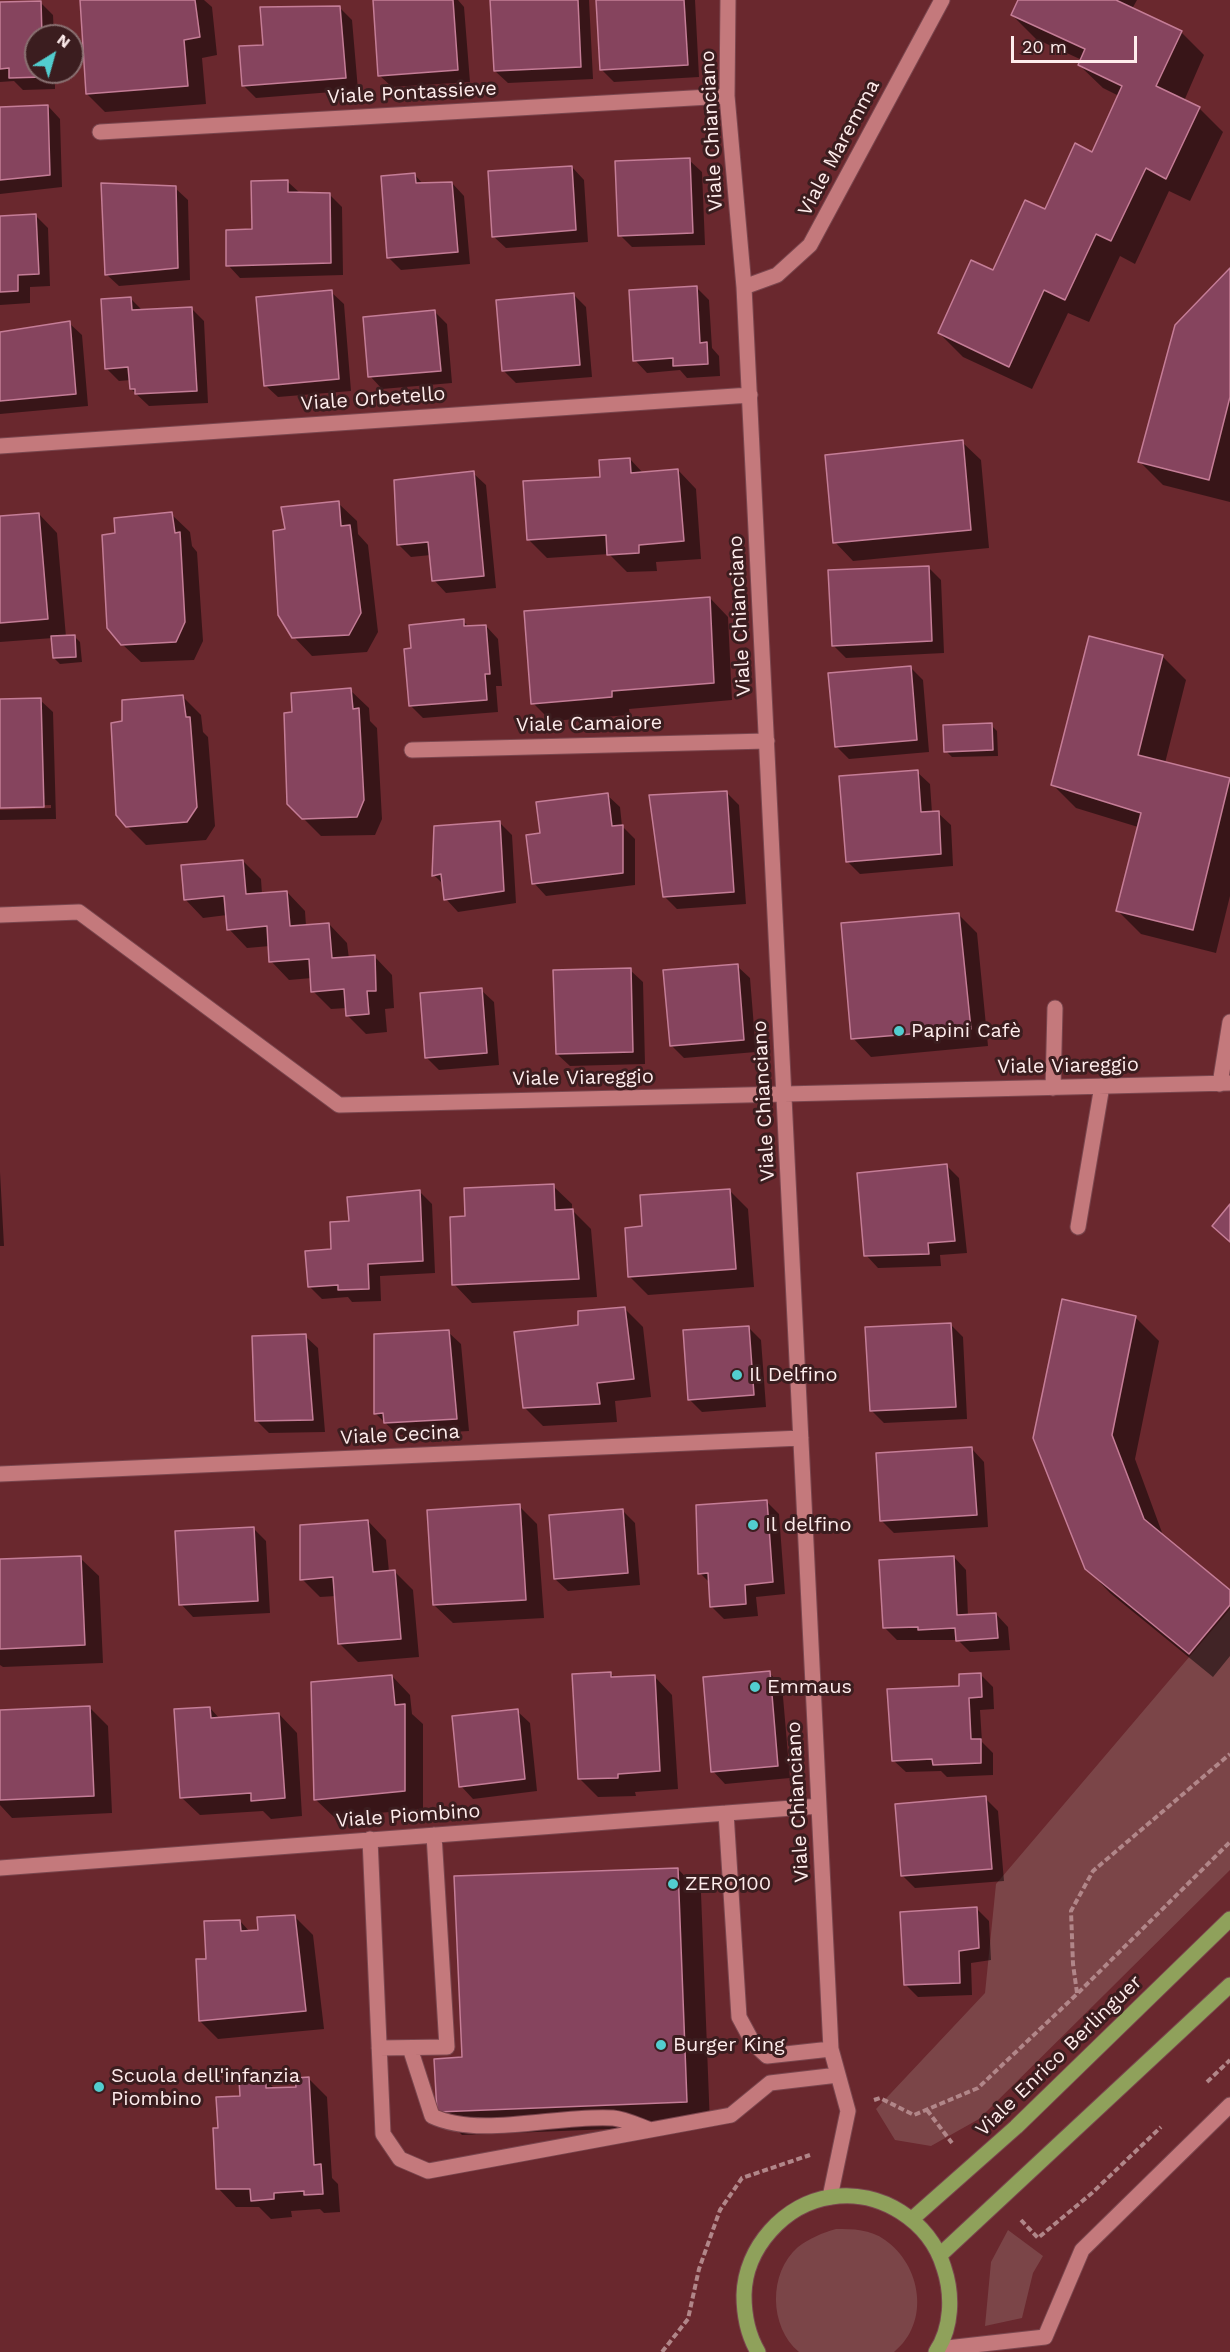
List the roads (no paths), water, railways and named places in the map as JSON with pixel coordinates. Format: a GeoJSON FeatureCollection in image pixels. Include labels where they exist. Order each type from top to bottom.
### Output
{"type":"FeatureCollection","features":[{"type":"Feature","properties":{"kind":"main road","name":"Viale Enrico Berlinguer"},"geometry":{"type":"LineString","coordinates":[[912,2219],[1016,2127],[1230,1919]]}},
{"type":"Feature","properties":{"kind":"main road"},"geometry":{"type":"LineString","coordinates":[[940,2255],[1230,1985]]}},
{"type":"Feature","properties":{"kind":"main road"},"geometry":{"type":"LineString","coordinates":[[751,2349],[744,2313],[744,2282],[754,2252],[774,2226],[800,2207],[830,2197],[859,2196],[887,2204],[912,2219],[928,2235],[940,2255],[950,2286],[949,2319],[937,2350]]}},
{"type":"Feature","properties":{"kind":"street","name":"Viale Chianciano"},"geometry":{"type":"LineString","coordinates":[[728,0],[727,96],[744,288],[750,395],[831,2049],[848,2111],[830,2197]]}},
{"type":"Feature","properties":{"kind":"street","name":"Viale Maremma"},"geometry":{"type":"LineString","coordinates":[[744,288],[777,275],[810,245],[942,0]]}},
{"type":"Feature","properties":{"kind":"street","name":"Viale Pontassieve"},"geometry":{"type":"LineString","coordinates":[[100,132],[727,96]]}},
{"type":"Feature","properties":{"kind":"street","name":"Viale Orbetello"},"geometry":{"type":"LineString","coordinates":[[0,446],[750,395]]}},
{"type":"Feature","properties":{"kind":"street","name":"Viale Camaiore"},"geometry":{"type":"LineString","coordinates":[[412,750],[767,741]]}},
{"type":"Feature","properties":{"kind":"street","name":"Viale Viareggio"},"geometry":{"type":"LineString","coordinates":[[0,915],[79,912],[339,1105],[1225,1083]]}},
{"type":"Feature","properties":{"kind":"street"},"geometry":{"type":"LineString","coordinates":[[1053,1088],[1055,1008]]}},
{"type":"Feature","properties":{"kind":"street"},"geometry":{"type":"LineString","coordinates":[[1225,1083],[1230,1022]]}},
{"type":"Feature","properties":{"kind":"street"},"geometry":{"type":"LineString","coordinates":[[1078,1227],[1102,1086]]}},
{"type":"Feature","properties":{"kind":"street","name":"Viale Cecina"},"geometry":{"type":"LineString","coordinates":[[0,1474],[801,1438]]}},
{"type":"Feature","properties":{"kind":"street","name":"Viale Piombino"},"geometry":{"type":"LineString","coordinates":[[0,1868],[819,1806]]}},
{"type":"Feature","properties":{"kind":"street"},"geometry":{"type":"LineString","coordinates":[[726,1813],[739,2017],[753,2043],[767,2056],[831,2049]]}},
{"type":"Feature","properties":{"kind":"street"},"geometry":{"type":"LineString","coordinates":[[379,2048],[447,2047],[434,1835]]}},
{"type":"Feature","properties":{"kind":"street"},"geometry":{"type":"LineString","coordinates":[[370,1839],[382,2134],[400,2159],[428,2171],[731,2115],[770,2083],[838,2075]]}},
{"type":"Feature","properties":{"kind":"street"},"geometry":{"type":"LineString","coordinates":[[410,2048],[432,2116],[446,2122],[470,2126],[614,2118],[650,2130]]}},
{"type":"Feature","properties":{"kind":"street"},"geometry":{"type":"LineString","coordinates":[[937,2350],[1043,2344],[1082,2250],[1230,2105]]}},
{"type":"Feature","properties":{"kind":"place","name":"Papini Cafè"},"geometry":{"type":"Point","coordinates":[899,1031]}},
{"type":"Feature","properties":{"kind":"place","name":"Il Delfino"},"geometry":{"type":"Point","coordinates":[737,1375]}},
{"type":"Feature","properties":{"kind":"place","name":"Il delfino"},"geometry":{"type":"Point","coordinates":[753,1525]}},
{"type":"Feature","properties":{"kind":"place","name":"Emmaus"},"geometry":{"type":"Point","coordinates":[755,1687]}},
{"type":"Feature","properties":{"kind":"place","name":"ZERO100"},"geometry":{"type":"Point","coordinates":[673,1884]}},
{"type":"Feature","properties":{"kind":"place","name":"Burger King"},"geometry":{"type":"Point","coordinates":[661,2045]}},
{"type":"Feature","properties":{"kind":"place","name":"Scuola dell'infanzia Piombino"},"geometry":{"type":"Point","coordinates":[99,2087]}}]}
